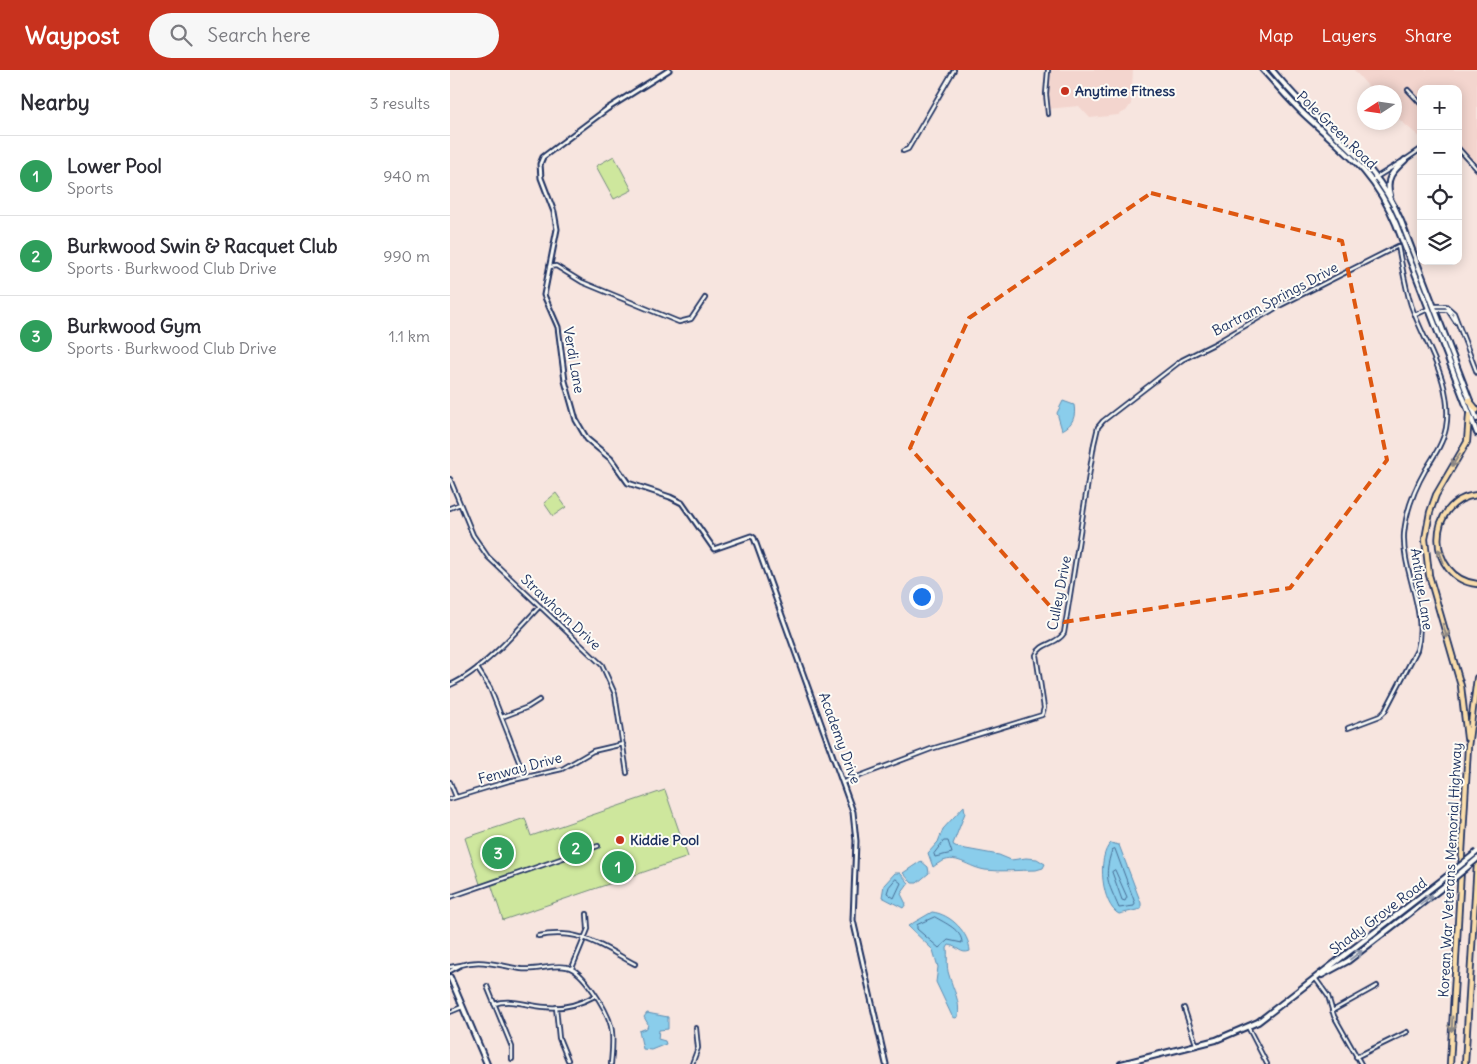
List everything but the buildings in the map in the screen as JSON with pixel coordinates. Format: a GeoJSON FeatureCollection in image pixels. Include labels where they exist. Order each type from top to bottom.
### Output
{"type":"FeatureCollection","features":[{"type":"Feature","properties":{"kind":"highway"},"geometry":{"type":"LineString","coordinates":[[1469,400],[1477,410]]}},
{"type":"Feature","properties":{"kind":"highway"},"geometry":{"type":"LineString","coordinates":[[1468,751],[1461,686],[1429,575],[1425,539],[1436,495],[1467,442],[1469,415]]}},
{"type":"Feature","properties":{"kind":"highway"},"geometry":{"type":"LineString","coordinates":[[1477,495],[1462,499],[1449,509],[1440,524],[1437,541],[1441,557],[1450,570],[1462,580],[1477,584]]}},
{"type":"Feature","properties":{"kind":"highway","name":"Korean War Veterans Memorial Highway"},"geometry":{"type":"LineString","coordinates":[[1450,1064],[1468,751],[1477,678]]}},
{"type":"Feature","properties":{"kind":"highway","name":"Korean War Veterans Memorial Highway"},"geometry":{"type":"LineString","coordinates":[[1465,1064],[1477,863]]}},
{"type":"Feature","properties":{"kind":"main road","name":"Pole Green Road"},"geometry":{"type":"LineString","coordinates":[[1263,70],[1303,113],[1351,155],[1372,180],[1392,214],[1477,433]]}},
{"type":"Feature","properties":{"kind":"main road","name":"Pole Green Road"},"geometry":{"type":"LineString","coordinates":[[1272,70],[1311,112],[1355,151],[1377,177],[1392,202],[1477,419]]}},
{"type":"Feature","properties":{"kind":"main road"},"geometry":{"type":"LineString","coordinates":[[1392,202],[1388,180],[1405,160]]}},
{"type":"Feature","properties":{"kind":"main road"},"geometry":{"type":"LineString","coordinates":[[1424,282],[1429,304],[1428,309],[1435,310]]}},
{"type":"Feature","properties":{"kind":"main road","name":"Shady Grove Road"},"geometry":{"type":"LineString","coordinates":[[1121,1064],[1226,1037],[1268,1016],[1477,852]]}},
{"type":"Feature","properties":{"kind":"main road","name":"Shady Grove Road"},"geometry":{"type":"LineString","coordinates":[[1315,978],[1348,961],[1477,859]]}},
{"type":"Feature","properties":{"kind":"main road"},"geometry":{"type":"LineString","coordinates":[[1401,912],[1404,917]]}},
{"type":"Feature","properties":{"kind":"main road"},"geometry":{"type":"LineString","coordinates":[[450,977],[487,1064]]}},
{"type":"Feature","properties":{"kind":"street","name":"Verdi Lane"},"geometry":{"type":"LineString","coordinates":[[669,70],[607,109],[543,157],[540,164],[541,178],[557,224],[556,238],[544,287],[545,299],[558,327],[565,381],[579,428],[591,443],[614,463],[628,482],[670,497]]}},
{"type":"Feature","properties":{"kind":"street"},"geometry":{"type":"LineString","coordinates":[[903,151],[908,149],[954,70]]}},
{"type":"Feature","properties":{"kind":"street"},"geometry":{"type":"LineString","coordinates":[[1048,70],[1046,86],[1048,114]]}},
{"type":"Feature","properties":{"kind":"street"},"geometry":{"type":"LineString","coordinates":[[1408,90],[1417,100]]}},
{"type":"Feature","properties":{"kind":"street"},"geometry":{"type":"LineString","coordinates":[[1372,180],[1417,152]]}},
{"type":"Feature","properties":{"kind":"street"},"geometry":{"type":"LineString","coordinates":[[1462,152],[1477,169]]}},
{"type":"Feature","properties":{"kind":"street","name":"Antique Lane"},"geometry":{"type":"LineString","coordinates":[[1348,728],[1375,718],[1385,711],[1406,676],[1418,645],[1418,616],[1404,556],[1405,526],[1417,487],[1442,441],[1446,415],[1437,363],[1415,314],[1398,246]]}},
{"type":"Feature","properties":{"kind":"street","name":"Bartram Springs Drive"},"geometry":{"type":"LineString","coordinates":[[1164,374],[1182,360],[1214,344],[1268,312],[1398,246]]}},
{"type":"Feature","properties":{"kind":"street"},"geometry":{"type":"LineString","coordinates":[[549,267],[556,266],[582,282],[679,322],[691,319],[706,298]]}},
{"type":"Feature","properties":{"kind":"street"},"geometry":{"type":"LineString","coordinates":[[1435,310],[1444,308],[1451,312],[1477,373]]}},
{"type":"Feature","properties":{"kind":"street"},"geometry":{"type":"LineString","coordinates":[[1415,314],[1428,309]]}},
{"type":"Feature","properties":{"kind":"street","name":"Culley Drive"},"geometry":{"type":"LineString","coordinates":[[844,782],[931,749],[1043,713],[1036,655],[1040,647],[1058,640],[1064,633],[1098,427],[1103,421],[1164,374]]}},
{"type":"Feature","properties":{"kind":"street","name":"Strawhorn Drive"},"geometry":{"type":"LineString","coordinates":[[450,479],[473,535],[488,557],[594,656],[607,673],[615,694],[627,773]]}},
{"type":"Feature","properties":{"kind":"street","name":"Academy Drive"},"geometry":{"type":"LineString","coordinates":[[670,497],[682,503],[714,549],[751,536],[754,538],[844,782],[856,829],[853,920],[886,1064]]}},
{"type":"Feature","properties":{"kind":"street"},"geometry":{"type":"LineString","coordinates":[[450,508],[460,504]]}},
{"type":"Feature","properties":{"kind":"street"},"geometry":{"type":"LineString","coordinates":[[450,685],[463,680],[477,668],[540,606]]}},
{"type":"Feature","properties":{"kind":"street"},"geometry":{"type":"LineString","coordinates":[[477,668],[486,679],[525,777]]}},
{"type":"Feature","properties":{"kind":"street"},"geometry":{"type":"LineString","coordinates":[[502,718],[539,700]]}},
{"type":"Feature","properties":{"kind":"street","name":"Fenway Drive"},"geometry":{"type":"LineString","coordinates":[[450,799],[562,768],[593,751],[623,744]]}},
{"type":"Feature","properties":{"kind":"street"},"geometry":{"type":"LineString","coordinates":[[450,782],[456,797]]}},
{"type":"Feature","properties":{"kind":"street"},"geometry":{"type":"LineString","coordinates":[[450,897],[598,846]]}},
{"type":"Feature","properties":{"kind":"street"},"geometry":{"type":"LineString","coordinates":[[572,968],[589,925],[587,914]]}},
{"type":"Feature","properties":{"kind":"street"},"geometry":{"type":"LineString","coordinates":[[538,936],[566,933],[585,938],[635,964]]}},
{"type":"Feature","properties":{"kind":"street"},"geometry":{"type":"LineString","coordinates":[[450,967],[478,961],[526,969],[562,966],[572,968],[582,976],[610,1025],[613,1042],[611,1064]]}},
{"type":"Feature","properties":{"kind":"street"},"geometry":{"type":"LineString","coordinates":[[450,971],[461,965]]}},
{"type":"Feature","properties":{"kind":"street"},"geometry":{"type":"LineString","coordinates":[[1315,978],[1328,996],[1332,1011],[1356,1057],[1362,1064]]}},
{"type":"Feature","properties":{"kind":"street"},"geometry":{"type":"LineString","coordinates":[[487,986],[512,1047],[512,1059]]}},
{"type":"Feature","properties":{"kind":"street"},"geometry":{"type":"LineString","coordinates":[[1332,1011],[1377,986]]}},
{"type":"Feature","properties":{"kind":"street"},"geometry":{"type":"LineString","coordinates":[[494,1004],[507,1001],[556,1007],[582,1002],[595,996]]}},
{"type":"Feature","properties":{"kind":"street"},"geometry":{"type":"LineString","coordinates":[[450,1012],[462,1007]]}},
{"type":"Feature","properties":{"kind":"street"},"geometry":{"type":"LineString","coordinates":[[556,1007],[559,1038],[568,1060]]}},
{"type":"Feature","properties":{"kind":"street"},"geometry":{"type":"LineString","coordinates":[[1184,1008],[1197,1045]]}},
{"type":"Feature","properties":{"kind":"street"},"geometry":{"type":"LineString","coordinates":[[1248,1027],[1267,1064]]}},
{"type":"Feature","properties":{"kind":"street"},"geometry":{"type":"LineString","coordinates":[[692,1064],[698,1048],[696,1028]]}},
{"type":"Feature","properties":{"kind":"street"},"geometry":{"type":"LineString","coordinates":[[1356,1057],[1407,1032]]}},
{"type":"Feature","properties":{"kind":"highlighted area"},"geometry":{"type":"Polygon","coordinates":[[[1151,193],[1342,241],[1387,460],[1290,588],[1064,622],[910,448],[969,318],[1151,193]]]}},
{"type":"Feature","properties":{"kind":"shaded area"},"geometry":{"type":"Polygon","coordinates":[[[1048,70],[1133,70],[1131,104],[1126,111],[1118,115],[1090,118],[1079,106],[1047,109],[1048,70]]]}},
{"type":"Feature","properties":{"kind":"shaded area"},"geometry":{"type":"Polygon","coordinates":[[[1354,70],[1477,70],[1477,177],[1474,169],[1462,157],[1462,85],[1417,85],[1417,135],[1402,122],[1402,85],[1367,85],[1354,70]]]}},
{"type":"Feature","properties":{"kind":"green space"},"geometry":{"type":"Polygon","coordinates":[[[614,156],[632,190],[614,199],[596,166],[614,156]]]}},
{"type":"Feature","properties":{"kind":"green space"},"geometry":{"type":"Polygon","coordinates":[[[556,493],[566,507],[553,516],[544,503],[556,493]]]}},
{"type":"Feature","properties":{"kind":"green space"},"geometry":{"type":"Polygon","coordinates":[[[665,790],[688,857],[503,920],[491,884],[481,887],[465,838],[525,818],[531,836],[665,790]]]}},
{"type":"Feature","properties":{"kind":"water"},"geometry":{"type":"Polygon","coordinates":[[[1063,401],[1074,405],[1075,413],[1071,423],[1062,430],[1057,413],[1063,401]]]}},
{"type":"Feature","properties":{"kind":"water"},"geometry":{"type":"Polygon","coordinates":[[[964,806],[965,813],[953,844],[955,847],[999,855],[1011,860],[1037,859],[1045,864],[1043,868],[1036,870],[985,870],[953,859],[941,862],[933,867],[928,853],[938,842],[943,829],[964,806]]]}},
{"type":"Feature","properties":{"kind":"water"},"geometry":{"type":"Polygon","coordinates":[[[1111,843],[1119,845],[1141,903],[1141,909],[1119,914],[1108,901],[1102,869],[1106,849],[1111,843]]]}},
{"type":"Feature","properties":{"kind":"water"},"geometry":{"type":"Polygon","coordinates":[[[921,861],[928,867],[929,873],[917,883],[912,883],[903,873],[921,861]]]}},
{"type":"Feature","properties":{"kind":"water"},"geometry":{"type":"Polygon","coordinates":[[[895,873],[900,873],[909,883],[901,894],[906,904],[903,908],[882,897],[884,885],[895,873]]]}},
{"type":"Feature","properties":{"kind":"water"},"geometry":{"type":"Polygon","coordinates":[[[932,912],[952,920],[963,931],[969,944],[970,951],[967,952],[949,945],[947,948],[948,972],[959,1011],[958,1017],[955,1018],[952,1016],[936,982],[938,967],[933,950],[908,926],[932,912]]]}},
{"type":"Feature","properties":{"kind":"water"},"geometry":{"type":"Polygon","coordinates":[[[647,1013],[668,1017],[668,1029],[659,1030],[658,1039],[665,1041],[666,1044],[651,1050],[643,1049],[639,1031],[647,1028],[648,1024],[644,1017],[647,1013]]]}},
{"type":"Feature","properties":{"kind":"place","name":"Anytime Fitness"},"geometry":{"type":"Point","coordinates":[1065,91]}},
{"type":"Feature","properties":{"kind":"place","name":"Kiddie Pool"},"geometry":{"type":"Point","coordinates":[620,840]}},
{"type":"Feature","properties":{"kind":"place","name":"Burkwood Swin & Racquet Club"},"geometry":{"type":"Point","coordinates":[576,848]}},
{"type":"Feature","properties":{"kind":"place","name":"Burkwood Gym"},"geometry":{"type":"Point","coordinates":[498,853]}},
{"type":"Feature","properties":{"kind":"place","name":"Lower Pool"},"geometry":{"type":"Point","coordinates":[618,867]}}]}
